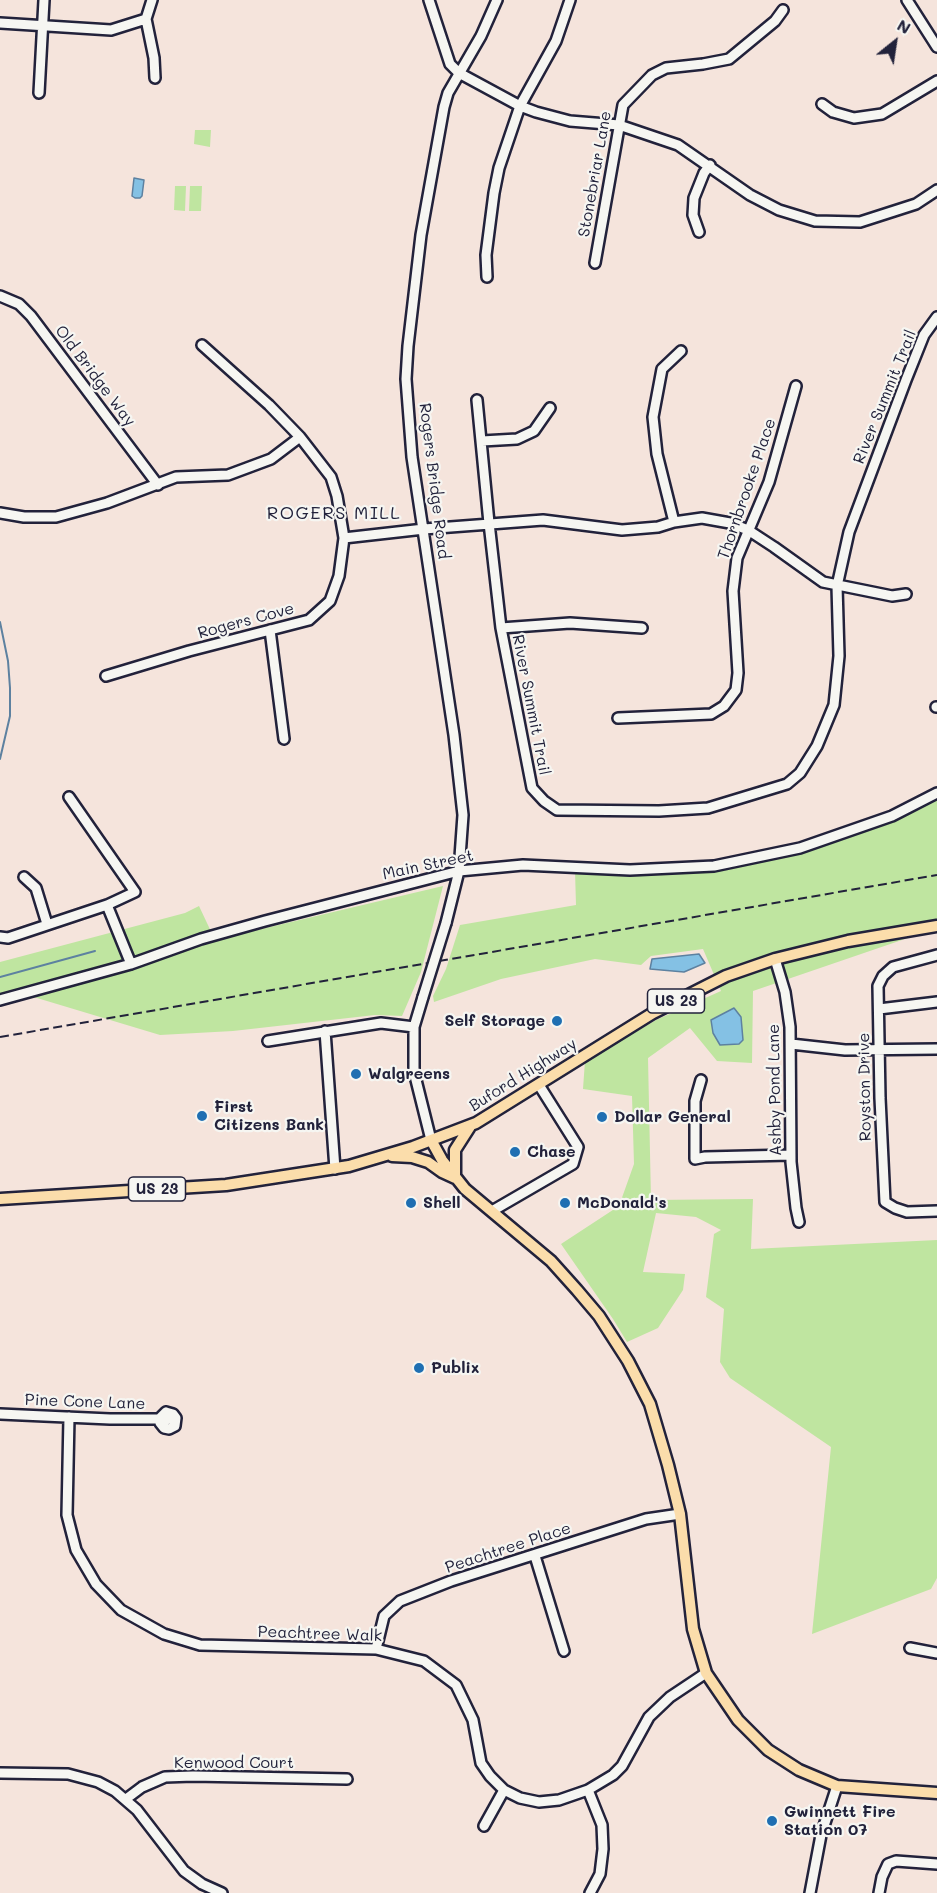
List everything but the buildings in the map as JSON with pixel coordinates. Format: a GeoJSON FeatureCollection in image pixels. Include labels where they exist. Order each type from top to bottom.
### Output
{"type":"FeatureCollection","features":[{"type":"Feature","properties":{"kind":"main road","name":"Buford Highway"},"geometry":{"type":"LineString","coordinates":[[0,1199],[226,1185],[335,1169],[383,1156],[471,1125],[653,1012],[726,976],[775,959],[848,941],[937,926]]}},
{"type":"Feature","properties":{"kind":"main road"},"geometry":{"type":"LineString","coordinates":[[455,1178],[455,1150],[471,1125]]}},
{"type":"Feature","properties":{"kind":"main road"},"geometry":{"type":"LineString","coordinates":[[431,1140],[455,1178],[551,1261],[599,1316],[628,1361],[650,1404],[660,1434],[680,1514],[693,1629],[706,1673],[738,1720],[768,1750],[799,1770],[837,1786],[937,1793]]}},
{"type":"Feature","properties":{"kind":"main road"},"geometry":{"type":"LineString","coordinates":[[383,1156],[412,1157],[428,1162],[455,1178]]}},
{"type":"Feature","properties":{"kind":"street"},"geometry":{"type":"LineString","coordinates":[[39,93],[44,0]]}},
{"type":"Feature","properties":{"kind":"street"},"geometry":{"type":"LineString","coordinates":[[152,0],[146,19],[154,58],[155,78]]}},
{"type":"Feature","properties":{"kind":"street"},"geometry":{"type":"LineString","coordinates":[[429,0],[450,64],[459,73],[520,106],[570,122],[619,125],[678,145],[710,165],[750,195],[779,210],[815,221],[860,222],[916,204],[937,190]]}},
{"type":"Feature","properties":{"kind":"street","name":"Rogers Bridge Road"},"geometry":{"type":"LineString","coordinates":[[431,1140],[414,1072],[414,1027],[446,923],[459,871],[463,815],[454,735],[412,457],[406,379],[421,235],[444,107],[448,93],[481,36],[497,0]]}},
{"type":"Feature","properties":{"kind":"street"},"geometry":{"type":"LineString","coordinates":[[487,277],[486,255],[499,168],[520,106],[556,41],[570,0]]}},
{"type":"Feature","properties":{"kind":"street"},"geometry":{"type":"LineString","coordinates":[[906,0],[937,47]]}},
{"type":"Feature","properties":{"kind":"street","name":"Stonebriar Lane"},"geometry":{"type":"LineString","coordinates":[[595,263],[623,105],[651,75],[666,68],[729,59],[775,21],[783,10]]}},
{"type":"Feature","properties":{"kind":"street"},"geometry":{"type":"LineString","coordinates":[[0,23],[111,30],[146,19]]}},
{"type":"Feature","properties":{"kind":"street"},"geometry":{"type":"LineString","coordinates":[[822,104],[833,112],[854,118],[882,114],[937,81]]}},
{"type":"Feature","properties":{"kind":"street"},"geometry":{"type":"LineString","coordinates":[[699,232],[693,215],[694,198],[704,173],[710,165]]}},
{"type":"Feature","properties":{"kind":"street","name":"Old Bridge Way"},"geometry":{"type":"LineString","coordinates":[[0,296],[19,304],[31,316],[158,485]]}},
{"type":"Feature","properties":{"kind":"street","name":"River Summit Trail"},"geometry":{"type":"LineString","coordinates":[[477,400],[501,628],[532,788],[544,801],[558,810],[659,811],[708,808],[787,784],[800,773],[817,746],[834,705],[839,656],[837,586],[853,521],[924,335],[937,317]]}},
{"type":"Feature","properties":{"kind":"street","name":"Rogers Cove"},"geometry":{"type":"LineString","coordinates":[[106,676],[189,651],[309,620],[330,600],[339,576],[344,538],[337,496],[331,477],[300,437],[202,345]]}},
{"type":"Feature","properties":{"kind":"street"},"geometry":{"type":"LineString","coordinates":[[674,522],[657,454],[653,417],[662,369],[681,351]]}},
{"type":"Feature","properties":{"kind":"street","name":"Thornbrooke Place"},"geometry":{"type":"LineString","coordinates":[[618,718],[711,714],[724,706],[736,690],[738,673],[733,591],[737,558],[769,482],[796,387]]}},
{"type":"Feature","properties":{"kind":"street"},"geometry":{"type":"LineString","coordinates":[[482,441],[517,439],[534,431],[550,408]]}},
{"type":"Feature","properties":{"kind":"street"},"geometry":{"type":"LineString","coordinates":[[0,513],[24,517],[56,517],[107,504],[176,477],[228,475],[271,459],[300,437]]}},
{"type":"Feature","properties":{"kind":"street"},"geometry":{"type":"LineString","coordinates":[[344,538],[489,523],[543,520],[622,530],[658,527],[702,518],[730,523],[748,530],[823,582],[892,596],[906,594]]}},
{"type":"Feature","properties":{"kind":"street"},"geometry":{"type":"LineString","coordinates":[[501,628],[570,623],[642,628]]}},
{"type":"Feature","properties":{"kind":"street"},"geometry":{"type":"LineString","coordinates":[[270,630],[284,739]]}},
{"type":"Feature","properties":{"kind":"street","name":"Main Street"},"geometry":{"type":"LineString","coordinates":[[0,1000],[131,964],[211,936],[459,871],[523,865],[630,870],[714,866],[810,844],[892,816],[937,793]]}},
{"type":"Feature","properties":{"kind":"street"},"geometry":{"type":"LineString","coordinates":[[0,937],[8,938],[107,905],[135,892],[69,796]]}},
{"type":"Feature","properties":{"kind":"street"},"geometry":{"type":"LineString","coordinates":[[24,877],[36,888],[47,924]]}},
{"type":"Feature","properties":{"kind":"street"},"geometry":{"type":"LineString","coordinates":[[107,905],[131,964]]}},
{"type":"Feature","properties":{"kind":"street","name":"Royston Drive"},"geometry":{"type":"LineString","coordinates":[[937,955],[894,967],[886,972],[878,986],[885,1202],[907,1212],[937,1211]]}},
{"type":"Feature","properties":{"kind":"street","name":"Ashby Pond Lane"},"geometry":{"type":"LineString","coordinates":[[775,959],[784,992],[791,1044],[791,1155],[796,1208],[800,1222]]}},
{"type":"Feature","properties":{"kind":"street"},"geometry":{"type":"LineString","coordinates":[[879,1009],[937,1002]]}},
{"type":"Feature","properties":{"kind":"street"},"geometry":{"type":"LineString","coordinates":[[268,1041],[381,1023],[414,1027]]}},
{"type":"Feature","properties":{"kind":"street"},"geometry":{"type":"LineString","coordinates":[[325,1031],[335,1169]]}},
{"type":"Feature","properties":{"kind":"street"},"geometry":{"type":"LineString","coordinates":[[791,1044],[845,1050],[937,1049]]}},
{"type":"Feature","properties":{"kind":"street"},"geometry":{"type":"LineString","coordinates":[[701,1080],[695,1101],[695,1159],[791,1155]]}},
{"type":"Feature","properties":{"kind":"street"},"geometry":{"type":"LineString","coordinates":[[492,1211],[573,1164],[578,1147],[538,1085]]}},
{"type":"Feature","properties":{"kind":"street","name":"Pine Cone Lane"},"geometry":{"type":"LineString","coordinates":[[0,1414],[169,1419]]}},
{"type":"Feature","properties":{"kind":"street","name":"Peachtree Walk"},"geometry":{"type":"LineString","coordinates":[[69,1417],[67,1515],[76,1550],[96,1584],[121,1610],[164,1634],[200,1645],[376,1649],[424,1662],[456,1685],[473,1720],[481,1763],[504,1790],[520,1798],[539,1802],[559,1800],[588,1790],[613,1775],[622,1766],[649,1717],[670,1697],[706,1673]]}},
{"type":"Feature","properties":{"kind":"street","name":"Peachtree Place"},"geometry":{"type":"LineString","coordinates":[[376,1649],[384,1616],[400,1601],[451,1581],[646,1520],[680,1514]]}},
{"type":"Feature","properties":{"kind":"street"},"geometry":{"type":"LineString","coordinates":[[535,1556],[564,1651]]}},
{"type":"Feature","properties":{"kind":"street"},"geometry":{"type":"LineString","coordinates":[[910,1647],[937,1653]]}},
{"type":"Feature","properties":{"kind":"street"},"geometry":{"type":"LineString","coordinates":[[0,1773],[68,1774],[98,1782],[126,1799],[137,1810],[184,1871],[202,1884],[222,1893]]}},
{"type":"Feature","properties":{"kind":"street","name":"Kenwood Court"},"geometry":{"type":"LineString","coordinates":[[126,1799],[142,1787],[165,1778],[193,1776],[347,1779]]}},
{"type":"Feature","properties":{"kind":"street"},"geometry":{"type":"LineString","coordinates":[[810,1893],[821,1835],[837,1786]]}},
{"type":"Feature","properties":{"kind":"street"},"geometry":{"type":"LineString","coordinates":[[484,1826],[504,1790]]}},
{"type":"Feature","properties":{"kind":"street"},"geometry":{"type":"LineString","coordinates":[[588,1790],[602,1825],[603,1849],[600,1874],[590,1893]]}},
{"type":"Feature","properties":{"kind":"street"},"geometry":{"type":"LineString","coordinates":[[879,1893],[882,1877],[888,1864],[896,1861],[937,1864]]}},
{"type":"Feature","properties":{"kind":"green space"},"geometry":{"type":"Polygon","coordinates":[[[195,130],[211,130],[210,147],[194,144],[195,130]]]}},
{"type":"Feature","properties":{"kind":"green space"},"geometry":{"type":"Polygon","coordinates":[[[175,186],[186,186],[185,211],[174,210],[175,186]]]}},
{"type":"Feature","properties":{"kind":"green space"},"geometry":{"type":"Polygon","coordinates":[[[190,186],[202,186],[201,211],[189,211],[190,186]]]}},
{"type":"Feature","properties":{"kind":"green space"},"geometry":{"type":"Polygon","coordinates":[[[937,800],[937,928],[753,991],[752,1063],[717,1061],[690,1028],[648,1058],[651,1200],[753,1199],[751,1249],[937,1240],[937,1578],[931,1589],[812,1634],[831,1447],[730,1378],[720,1362],[724,1309],[706,1297],[714,1234],[721,1230],[696,1217],[656,1213],[643,1272],[685,1274],[683,1290],[658,1328],[627,1342],[561,1244],[619,1206],[634,1164],[632,1096],[583,1089],[585,1061],[656,1020],[721,991],[703,949],[651,956],[641,965],[595,959],[501,979],[434,1002],[433,996],[446,969],[460,925],[576,905],[575,871],[728,866],[885,821],[937,800]]]}},
{"type":"Feature","properties":{"kind":"green space"},"geometry":{"type":"Polygon","coordinates":[[[443,886],[421,972],[402,1016],[375,1015],[233,1031],[160,1035],[27,995],[0,1000],[0,962],[185,913],[199,906],[215,940],[443,886]]]}},
{"type":"Feature","properties":{"kind":"water"},"geometry":{"type":"Polygon","coordinates":[[[134,178],[144,180],[140,198],[132,196],[134,178]]]}},
{"type":"Feature","properties":{"kind":"water"},"geometry":{"type":"Polygon","coordinates":[[[699,954],[705,963],[684,972],[650,969],[652,959],[699,954]]]}},
{"type":"Feature","properties":{"kind":"water"},"geometry":{"type":"Polygon","coordinates":[[[734,1008],[741,1017],[743,1040],[739,1044],[720,1045],[713,1033],[711,1020],[734,1008]]]}},
{"type":"Feature","properties":{"kind":"waterway"},"geometry":{"type":"LineString","coordinates":[[0,622],[8,661],[10,688],[10,716],[0,759]]}},
{"type":"Feature","properties":{"kind":"waterway"},"geometry":{"type":"LineString","coordinates":[[0,977],[95,951]]}},
{"type":"Feature","properties":{"kind":"railway"},"geometry":{"type":"LineString","coordinates":[[0,1037],[937,875]]}},
{"type":"Feature","properties":{"kind":"place","name":"Self Storage"},"geometry":{"type":"Point","coordinates":[557,1021]}},
{"type":"Feature","properties":{"kind":"place","name":"Walgreens"},"geometry":{"type":"Point","coordinates":[356,1074]}},
{"type":"Feature","properties":{"kind":"place","name":"First Citizens Bank"},"geometry":{"type":"Point","coordinates":[202,1116]}},
{"type":"Feature","properties":{"kind":"place","name":"Dollar General"},"geometry":{"type":"Point","coordinates":[602,1117]}},
{"type":"Feature","properties":{"kind":"place","name":"Chase"},"geometry":{"type":"Point","coordinates":[515,1152]}},
{"type":"Feature","properties":{"kind":"place","name":"Shell"},"geometry":{"type":"Point","coordinates":[411,1203]}},
{"type":"Feature","properties":{"kind":"place","name":"McDonald's"},"geometry":{"type":"Point","coordinates":[565,1203]}},
{"type":"Feature","properties":{"kind":"place","name":"Publix"},"geometry":{"type":"Point","coordinates":[419,1368]}},
{"type":"Feature","properties":{"kind":"place","name":"Gwinnett Fire Station 07"},"geometry":{"type":"Point","coordinates":[772,1821]}},
{"type":"Feature","properties":{"kind":"district","name":"ROGERS MILL"},"geometry":{"type":"Point","coordinates":[334,513]}}]}
